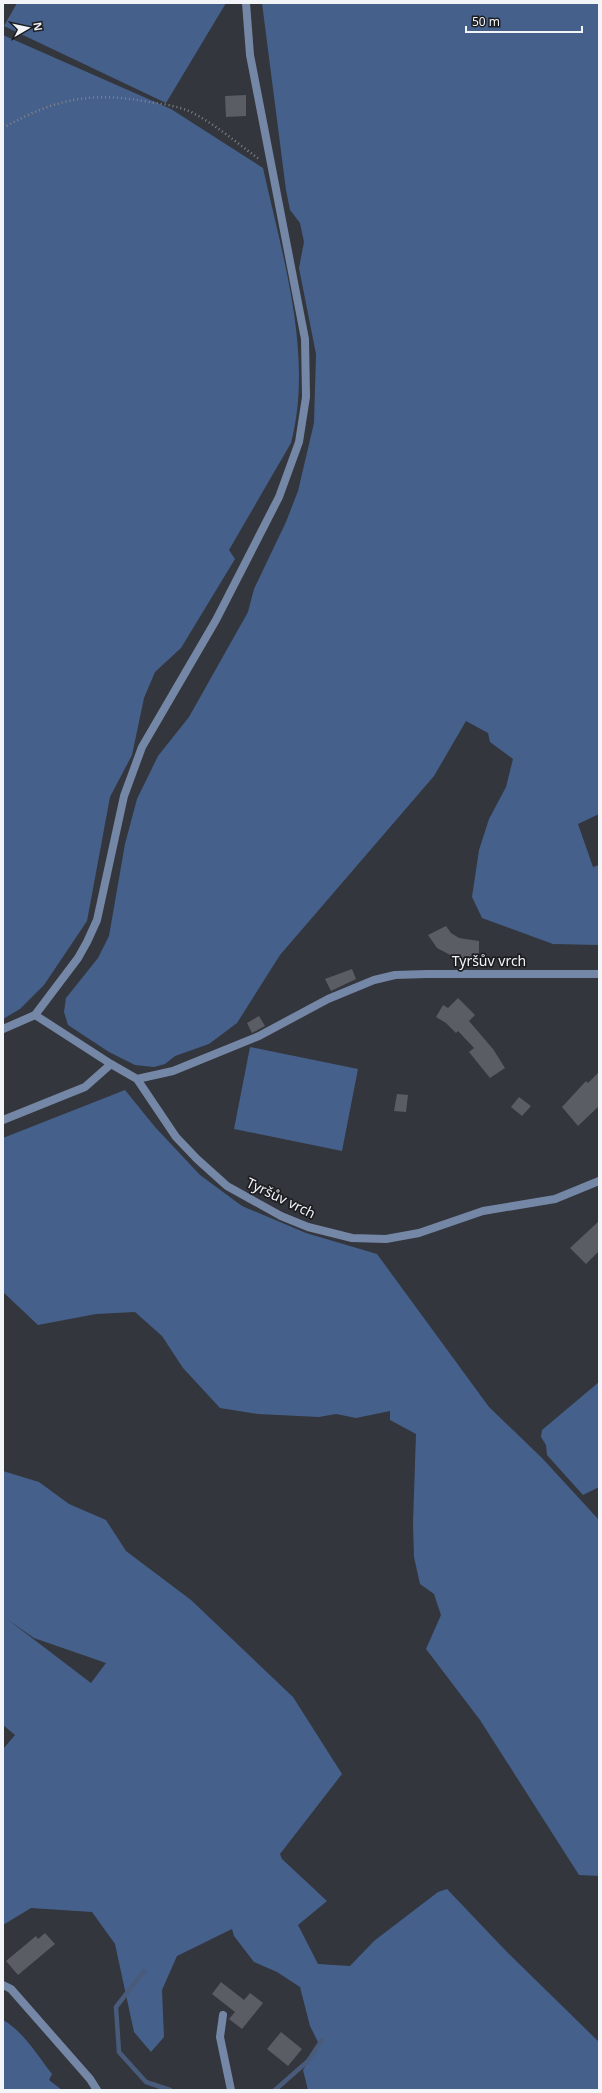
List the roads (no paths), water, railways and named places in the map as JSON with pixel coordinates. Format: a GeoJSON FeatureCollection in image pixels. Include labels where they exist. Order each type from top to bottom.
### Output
{"type":"FeatureCollection","features":[{"type":"Feature","properties":{"kind":"street"},"geometry":{"type":"LineString","coordinates":[[3,1029],[35,1015],[78,958],[89,937],[97,920],[124,796],[142,747],[216,620],[279,497],[299,442],[306,397],[305,338],[250,55],[246,3]]}},
{"type":"Feature","properties":{"kind":"street","name":"Tyršův vrch"},"geometry":{"type":"LineString","coordinates":[[137,1079],[173,1071],[260,1036],[328,999],[374,980],[395,975],[599,974]]}},
{"type":"Feature","properties":{"kind":"street","name":"Tyršův vrch"},"geometry":{"type":"LineString","coordinates":[[35,1015],[137,1079],[176,1137],[197,1159],[227,1186],[281,1216],[301,1224],[352,1238],[386,1239],[405,1236],[483,1211],[555,1199],[599,1181]]}},
{"type":"Feature","properties":{"kind":"street"},"geometry":{"type":"LineString","coordinates":[[3,1120],[85,1087],[111,1064]]}},
{"type":"Feature","properties":{"kind":"street"},"geometry":{"type":"LineString","coordinates":[[3,1985],[11,1989],[90,2079],[97,2090]]}},
{"type":"Feature","properties":{"kind":"street"},"geometry":{"type":"LineString","coordinates":[[223,2014],[220,2037],[231,2090]]}},
{"type":"Feature","properties":{"kind":"waterway"},"geometry":{"type":"LineString","coordinates":[[144,1971],[116,2007],[119,2052],[146,2082],[170,2090]]}},
{"type":"Feature","properties":{"kind":"waterway"},"geometry":{"type":"LineString","coordinates":[[275,2090],[308,2061],[322,2040]]}}]}
